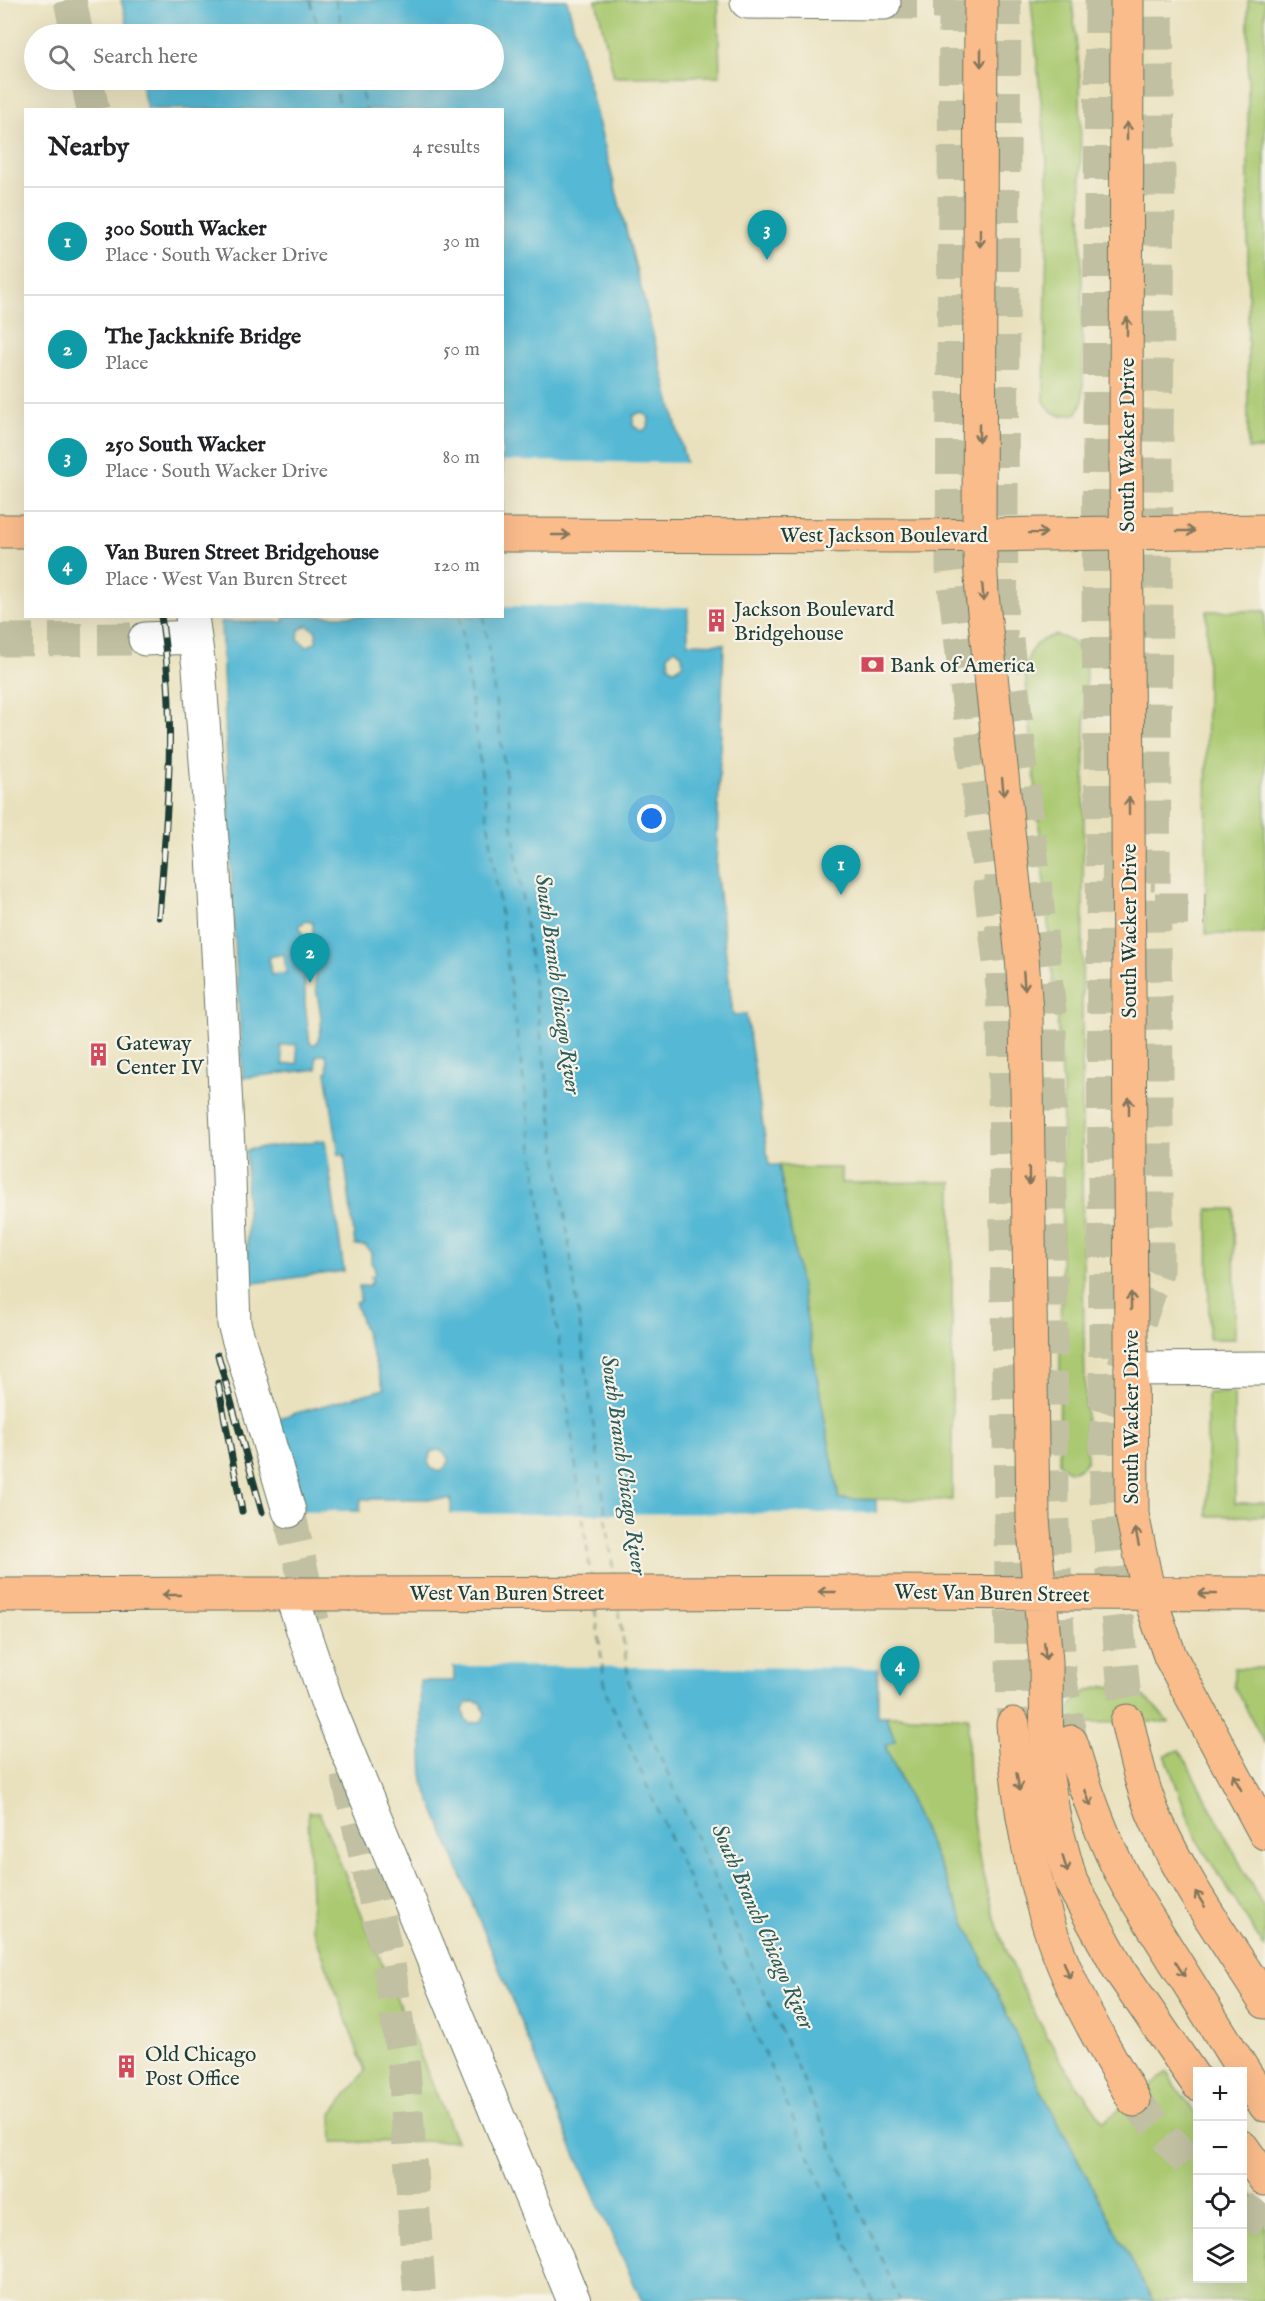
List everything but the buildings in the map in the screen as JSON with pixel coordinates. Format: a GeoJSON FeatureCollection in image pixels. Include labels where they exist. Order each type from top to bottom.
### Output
{"type":"FeatureCollection","features":[{"type":"Feature","properties":{"kind":"main road"},"geometry":{"type":"LineString","coordinates":[[981,0],[979,535],[982,594],[1021,945],[1026,1012],[1033,1518],[1046,1661],[1059,1733],[1109,1852],[1129,1888],[1265,2105]]}},
{"type":"Feature","properties":{"kind":"main road","name":"South Wacker Drive"},"geometry":{"type":"LineString","coordinates":[[1127,0],[1132,1514],[1149,1594],[1170,1656],[1265,1833]]}},
{"type":"Feature","properties":{"kind":"main road"},"geometry":{"type":"LineString","coordinates":[[0,531],[24,531]]}},
{"type":"Feature","properties":{"kind":"main road","name":"West Jackson Boulevard"},"geometry":{"type":"LineString","coordinates":[[504,535],[979,535],[1128,531],[1265,531]]}},
{"type":"Feature","properties":{"kind":"main road","name":"West Van Buren Street"},"geometry":{"type":"LineString","coordinates":[[0,1595],[885,1592],[1265,1594]]}},
{"type":"Feature","properties":{"kind":"main road"},"geometry":{"type":"LineString","coordinates":[[1127,1721],[1138,1767],[1156,1821],[1179,1865],[1265,2002]]}},
{"type":"Feature","properties":{"kind":"main road"},"geometry":{"type":"LineString","coordinates":[[1013,1724],[1016,1772],[1031,1860],[1049,1922],[1074,1990],[1134,2100]]}},
{"type":"Feature","properties":{"kind":"main road"},"geometry":{"type":"LineString","coordinates":[[1059,1733],[1047,1777],[1062,1852],[1071,1882],[1119,1969],[1193,2078]]}},
{"type":"Feature","properties":{"kind":"main road"},"geometry":{"type":"LineString","coordinates":[[1247,2154],[1265,2179]]}},
{"type":"Feature","properties":{"kind":"lane"},"geometry":{"type":"LineString","coordinates":[[747,2],[884,3]]}},
{"type":"Feature","properties":{"kind":"lane"},"geometry":{"type":"LineString","coordinates":[[145,639],[193,627],[199,668],[213,854],[228,1148],[234,1324],[289,1511]]}},
{"type":"Feature","properties":{"kind":"lane"},"geometry":{"type":"LineString","coordinates":[[1131,1369],[1265,1368]]}},
{"type":"Feature","properties":{"kind":"lane"},"geometry":{"type":"LineString","coordinates":[[291,1594],[327,1702],[574,2301]]}},
{"type":"Feature","properties":{"kind":"green space"},"geometry":{"type":"Polygon","coordinates":[[[596,0],[718,0],[720,76],[614,77],[596,0]]]}},
{"type":"Feature","properties":{"kind":"green space"},"geometry":{"type":"Polygon","coordinates":[[[1031,0],[1072,0],[1080,78],[1083,401],[1077,413],[1066,415],[1054,413],[1044,401],[1048,172],[1031,0]]]}},
{"type":"Feature","properties":{"kind":"green space"},"geometry":{"type":"Polygon","coordinates":[[[1248,0],[1265,0],[1265,449],[1248,449],[1248,0]]]}},
{"type":"Feature","properties":{"kind":"green space"},"geometry":{"type":"Polygon","coordinates":[[[1207,611],[1265,611],[1265,934],[1206,934],[1207,611]]]}},
{"type":"Feature","properties":{"kind":"green space"},"geometry":{"type":"Polygon","coordinates":[[[1055,635],[1074,643],[1086,661],[1082,1161],[1087,1460],[1080,1468],[1073,1471],[1059,1463],[1063,1087],[1025,671],[1033,647],[1041,640],[1055,635]]]}},
{"type":"Feature","properties":{"kind":"green space"},"geometry":{"type":"Polygon","coordinates":[[[779,1165],[798,1168],[841,1168],[841,1183],[952,1182],[952,1500],[839,1499],[779,1165]]]}},
{"type":"Feature","properties":{"kind":"green space"},"geometry":{"type":"Polygon","coordinates":[[[1208,1209],[1234,1209],[1235,1339],[1209,1339],[1208,1209]]]}},
{"type":"Feature","properties":{"kind":"green space"},"geometry":{"type":"Polygon","coordinates":[[[1207,1393],[1234,1393],[1235,1503],[1265,1503],[1265,1516],[1207,1516],[1207,1393]]]}},
{"type":"Feature","properties":{"kind":"green space"},"geometry":{"type":"Polygon","coordinates":[[[1234,1668],[1265,1668],[1265,1744],[1234,1686],[1234,1668]]]}},
{"type":"Feature","properties":{"kind":"green space"},"geometry":{"type":"Polygon","coordinates":[[[1106,1686],[1125,1689],[1142,1696],[1156,1707],[1168,1722],[1066,1723],[1071,1707],[1078,1697],[1090,1690],[1106,1686]]]}},
{"type":"Feature","properties":{"kind":"green space"},"geometry":{"type":"Polygon","coordinates":[[[886,1716],[968,1717],[968,1764],[978,1852],[1000,1934],[1036,2016],[1064,2065],[1103,2122],[1167,2073],[1193,2110],[1193,2283],[1247,2283],[1247,2186],[1265,2212],[1265,2301],[1153,2301],[1041,2090],[885,1745],[895,1740],[886,1716]]]}},
{"type":"Feature","properties":{"kind":"green space"},"geometry":{"type":"Polygon","coordinates":[[[1180,1750],[1265,1911],[1265,1948],[1196,1839],[1165,1755],[1180,1750]]]}},
{"type":"Feature","properties":{"kind":"green space"},"geometry":{"type":"Polygon","coordinates":[[[308,1812],[319,1812],[456,2141],[333,2142],[332,2114],[365,2071],[312,1926],[308,1812]]]}},
{"type":"Feature","properties":{"kind":"water","name":"South Branch Chicago River"},"geometry":{"type":"Polygon","coordinates":[[[121,0],[567,0],[686,463],[688,643],[724,644],[716,868],[733,1015],[746,1014],[769,1165],[779,1165],[839,1499],[876,1500],[878,1716],[886,1716],[895,1741],[885,1746],[1041,2090],[1153,2301],[642,2301],[571,2145],[423,1782],[420,1681],[454,1681],[451,1499],[361,1499],[360,1511],[304,1512],[278,1418],[384,1389],[355,1302],[360,1301],[359,1286],[368,1286],[372,1282],[371,1276],[374,1276],[375,1268],[371,1263],[371,1253],[366,1246],[355,1245],[344,1154],[339,1155],[326,1072],[328,1071],[326,1054],[316,1056],[317,1069],[243,1078],[233,912],[221,622],[284,622],[284,618],[504,618],[504,108],[147,108],[142,90],[504,90],[504,24],[127,24],[121,0]],[[641,412],[633,416],[633,426],[642,431],[648,427],[649,418],[641,412]],[[307,625],[299,630],[298,639],[307,647],[316,642],[316,631],[307,625]],[[675,649],[668,655],[669,666],[675,670],[683,664],[682,655],[675,649]],[[307,921],[299,925],[305,940],[305,1004],[310,1043],[315,1045],[321,1030],[321,1014],[314,974],[313,923],[307,921]],[[284,954],[269,957],[271,975],[286,973],[284,954]],[[296,1044],[281,1046],[283,1065],[298,1063],[296,1044]],[[438,1450],[431,1452],[428,1462],[431,1468],[438,1472],[446,1467],[449,1461],[444,1452],[438,1450]],[[474,1701],[468,1703],[463,1709],[465,1719],[471,1723],[482,1721],[485,1714],[481,1703],[474,1701]]]}},
{"type":"Feature","properties":{"kind":"water"},"geometry":{"type":"Polygon","coordinates":[[[325,1140],[344,1271],[248,1284],[246,1150],[325,1140]]]}},
{"type":"Feature","properties":{"kind":"pier"},"geometry":{"type":"Polygon","coordinates":[[[504,461],[689,463],[691,607],[504,606],[504,461]]]}},
{"type":"Feature","properties":{"kind":"pier"},"geometry":{"type":"Polygon","coordinates":[[[350,1511],[350,1514],[304,1515],[301,1512],[350,1511]]]}},
{"type":"Feature","properties":{"kind":"pier"},"geometry":{"type":"Polygon","coordinates":[[[880,1513],[881,1668],[451,1666],[448,1514],[880,1513]]]}},
{"type":"Feature","properties":{"kind":"ferry route"},"geometry":{"type":"LineString","coordinates":[[310,0],[317,24]]}},
{"type":"Feature","properties":{"kind":"ferry route"},"geometry":{"type":"LineString","coordinates":[[335,0],[342,24]]}},
{"type":"Feature","properties":{"kind":"ferry route"},"geometry":{"type":"LineString","coordinates":[[336,90],[340,108]]}},
{"type":"Feature","properties":{"kind":"ferry route"},"geometry":{"type":"LineString","coordinates":[[361,90],[365,108]]}},
{"type":"Feature","properties":{"kind":"ferry route"},"geometry":{"type":"LineString","coordinates":[[460,618],[591,1577]]}},
{"type":"Feature","properties":{"kind":"ferry route"},"geometry":{"type":"LineString","coordinates":[[484,618],[614,1576]]}},
{"type":"Feature","properties":{"kind":"ferry route"},"geometry":{"type":"LineString","coordinates":[[595,1609],[606,1692],[873,2301]]}},
{"type":"Feature","properties":{"kind":"ferry route"},"geometry":{"type":"LineString","coordinates":[[619,1610],[630,1688],[900,2301]]}},
{"type":"Feature","properties":{"kind":"tunnel"},"geometry":{"type":"LineString","coordinates":[[70,0],[75,24]]}},
{"type":"Feature","properties":{"kind":"tunnel"},"geometry":{"type":"LineString","coordinates":[[955,0],[952,569],[1002,987]]}},
{"type":"Feature","properties":{"kind":"tunnel"},"geometry":{"type":"LineString","coordinates":[[1001,663],[1005,0]]}},
{"type":"Feature","properties":{"kind":"tunnel"},"geometry":{"type":"LineString","coordinates":[[1101,0],[1098,637],[1102,873],[1106,1499],[1127,1721]]}},
{"type":"Feature","properties":{"kind":"tunnel"},"geometry":{"type":"LineString","coordinates":[[1107,1413],[1157,1272],[1154,888],[1159,173],[1157,0]]}},
{"type":"Feature","properties":{"kind":"tunnel"},"geometry":{"type":"LineString","coordinates":[[884,3],[955,3]]}},
{"type":"Feature","properties":{"kind":"tunnel"},"geometry":{"type":"LineString","coordinates":[[89,90],[93,108]]}},
{"type":"Feature","properties":{"kind":"tunnel"},"geometry":{"type":"LineString","coordinates":[[0,640],[145,639]]}},
{"type":"Feature","properties":{"kind":"tunnel"},"geometry":{"type":"LineString","coordinates":[[1007,640],[1050,1011],[1052,1503],[1060,1674],[1071,1742]]}},
{"type":"Feature","properties":{"kind":"tunnel"},"geometry":{"type":"LineString","coordinates":[[1102,873],[1155,874]]}},
{"type":"Feature","properties":{"kind":"tunnel"},"geometry":{"type":"LineString","coordinates":[[1001,876],[1013,1724]]}},
{"type":"Feature","properties":{"kind":"tunnel"},"geometry":{"type":"LineString","coordinates":[[1155,909],[1206,909]]}},
{"type":"Feature","properties":{"kind":"tunnel"},"geometry":{"type":"LineString","coordinates":[[289,1511],[313,1621]]}},
{"type":"Feature","properties":{"kind":"tunnel"},"geometry":{"type":"LineString","coordinates":[[347,1774],[389,1964],[404,2068],[420,2301]]}},
{"type":"Feature","properties":{"kind":"tunnel"},"geometry":{"type":"LineString","coordinates":[[1134,2100],[1193,2168]]}},
{"type":"Feature","properties":{"kind":"tunnel"},"geometry":{"type":"LineString","coordinates":[[1247,2210],[1265,2223]]}},
{"type":"Feature","properties":{"kind":"railway"},"geometry":{"type":"LineString","coordinates":[[159,917],[170,729],[169,691],[161,618]]}},
{"type":"Feature","properties":{"kind":"railway"},"geometry":{"type":"LineString","coordinates":[[218,1355],[262,1512]]}},
{"type":"Feature","properties":{"kind":"railway"},"geometry":{"type":"LineString","coordinates":[[218,1383],[242,1511]]}},
{"type":"Feature","properties":{"kind":"place","name":"250 South Wacker"},"geometry":{"type":"Point","coordinates":[767,260]}},
{"type":"Feature","properties":{"kind":"place","name":"Jackson Boulevard Bridgehouse"},"geometry":{"type":"Point","coordinates":[716,621]}},
{"type":"Feature","properties":{"kind":"place","name":"Bank of America"},"geometry":{"type":"Point","coordinates":[872,665]}},
{"type":"Feature","properties":{"kind":"place","name":"300 South Wacker"},"geometry":{"type":"Point","coordinates":[841,895]}},
{"type":"Feature","properties":{"kind":"place","name":"The Jackknife Bridge"},"geometry":{"type":"Point","coordinates":[310,983]}},
{"type":"Feature","properties":{"kind":"place","name":"Gateway Center IV"},"geometry":{"type":"Point","coordinates":[98,1055]}},
{"type":"Feature","properties":{"kind":"place","name":"Van Buren Street Bridgehouse"},"geometry":{"type":"Point","coordinates":[900,1696]}},
{"type":"Feature","properties":{"kind":"place","name":"Old Chicago Post Office"},"geometry":{"type":"Point","coordinates":[127,2066]}}]}
